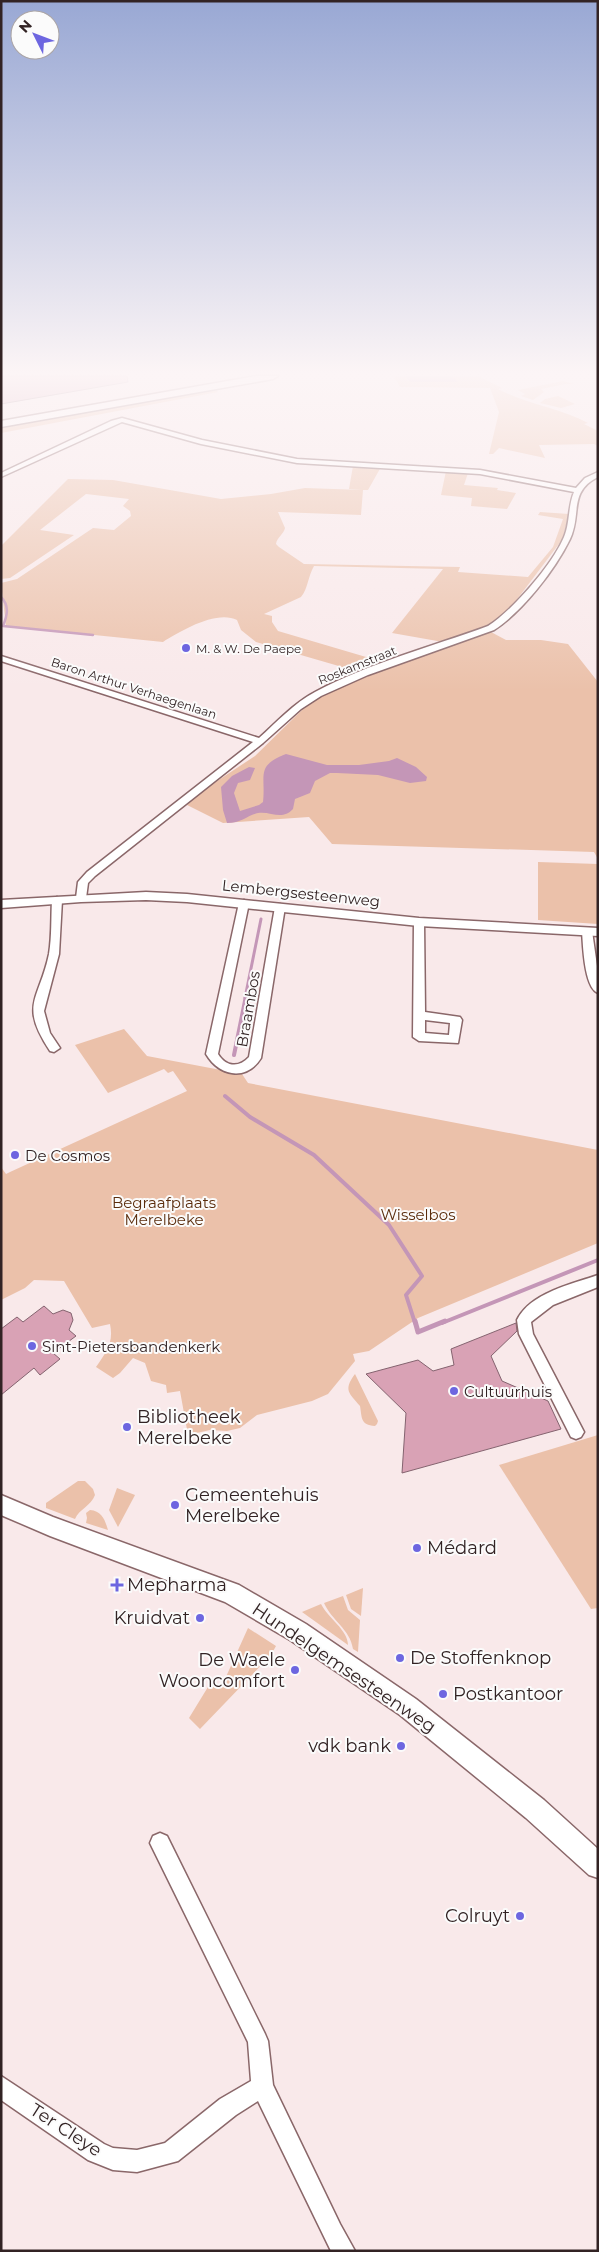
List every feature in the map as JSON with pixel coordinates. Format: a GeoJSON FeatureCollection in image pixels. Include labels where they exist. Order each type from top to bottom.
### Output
{"type":"FeatureCollection","features":[{"type":"Feature","properties":{"kind":"main road","name":"Hundelgemsesteenweg"},"geometry":{"type":"LineString","coordinates":[[1,1505],[50,1526],[231,1593],[298,1632],[408,1707],[535,1809],[598,1866]]}},
{"type":"Feature","properties":{"kind":"street"},"geometry":{"type":"LineString","coordinates":[[528,481],[576,490],[584,481]]}},
{"type":"Feature","properties":{"kind":"street","name":"Roskamstraat"},"geometry":{"type":"LineString","coordinates":[[81,898],[83,882],[91,874],[260,741],[298,707],[332,686],[491,628],[504,620],[520,603],[567,538],[576,490]]}},
{"type":"Feature","properties":{"kind":"street","name":"Baron Arthur Verhaegenlaan"},"geometry":{"type":"LineString","coordinates":[[1,658],[260,741]]}},
{"type":"Feature","properties":{"kind":"street","name":"Lembergsesteenweg"},"geometry":{"type":"LineString","coordinates":[[1,904],[81,898],[146,896],[244,903],[419,922],[592,932]]}},
{"type":"Feature","properties":{"kind":"street"},"geometry":{"type":"LineString","coordinates":[[54,1048],[44,1035],[38,1012],[41,992],[55,953],[57,900]]}},
{"type":"Feature","properties":{"kind":"street","name":"Braambos"},"geometry":{"type":"LineString","coordinates":[[244,903],[212,1054],[220,1066],[230,1069],[241,1069],[255,1058],[280,907]]}},
{"type":"Feature","properties":{"kind":"street"},"geometry":{"type":"LineString","coordinates":[[419,922],[420,1015]]}},
{"type":"Feature","properties":{"kind":"street"},"geometry":{"type":"LineString","coordinates":[[592,932],[591,970],[598,989]]}},
{"type":"Feature","properties":{"kind":"street"},"geometry":{"type":"LineString","coordinates":[[576,1432],[526,1334],[524,1320],[541,1303],[598,1281]]}},
{"type":"Feature","properties":{"kind":"street"},"geometry":{"type":"LineString","coordinates":[[160,1843],[258,2041],[262,2086],[332,2232],[344,2251]]}},
{"type":"Feature","properties":{"kind":"street","name":"Ter Cleye"},"geometry":{"type":"LineString","coordinates":[[1,2087],[96,2152],[112,2159],[137,2161],[170,2153],[228,2107],[262,2086]]}},
{"type":"Feature","properties":{"kind":"green space"},"geometry":{"type":"Polygon","coordinates":[[[66,481],[119,481],[221,499],[271,494],[305,488],[363,490],[361,515],[278,512],[285,528],[276,544],[304,564],[460,567],[458,572],[528,577],[553,547],[563,519],[538,515],[540,512],[569,514],[562,540],[506,614],[495,623],[443,642],[392,633],[443,569],[314,566],[301,597],[264,614],[272,616],[272,622],[278,631],[383,662],[356,671],[256,642],[241,630],[237,620],[229,618],[219,618],[199,623],[163,642],[6,626],[1,583],[17,579],[93,528],[114,530],[131,516],[130,511],[123,506],[129,499],[86,494],[40,530],[74,535],[10,578],[1,579],[1,546],[66,481]]]}},
{"type":"Feature","properties":{"kind":"green space"},"geometry":{"type":"Polygon","coordinates":[[[350,481],[373,481],[368,490],[349,489],[350,481]]]}},
{"type":"Feature","properties":{"kind":"green space"},"geometry":{"type":"Polygon","coordinates":[[[444,481],[465,481],[464,485],[498,488],[497,490],[516,493],[507,509],[471,506],[472,498],[441,495],[444,481]]]}},
{"type":"Feature","properties":{"kind":"green space"},"geometry":{"type":"Polygon","coordinates":[[[491,632],[506,640],[541,640],[568,644],[598,682],[598,859],[594,852],[332,844],[309,817],[223,823],[187,805],[199,793],[255,756],[302,710],[322,696],[371,674],[491,632]]]}},
{"type":"Feature","properties":{"kind":"green space"},"geometry":{"type":"Polygon","coordinates":[[[538,862],[598,864],[598,924],[538,920],[538,862]]]}},
{"type":"Feature","properties":{"kind":"green space"},"geometry":{"type":"Polygon","coordinates":[[[124,1029],[147,1056],[242,1074],[248,1083],[598,1150],[598,1243],[418,1318],[369,1351],[353,1354],[355,1361],[328,1394],[312,1401],[257,1415],[240,1428],[227,1431],[210,1430],[188,1435],[180,1391],[167,1393],[166,1385],[151,1381],[145,1363],[133,1358],[113,1378],[96,1367],[110,1342],[110,1324],[92,1328],[64,1281],[34,1280],[25,1288],[1,1300],[1,1167],[6,1174],[187,1091],[173,1071],[168,1073],[164,1069],[108,1093],[75,1045],[124,1029]]]}},
{"type":"Feature","properties":{"kind":"green space"},"geometry":{"type":"Polygon","coordinates":[[[355,1374],[378,1421],[375,1426],[364,1422],[360,1406],[349,1391],[349,1384],[355,1374]]]}},
{"type":"Feature","properties":{"kind":"green space"},"geometry":{"type":"Polygon","coordinates":[[[598,1435],[598,1608],[591,1609],[499,1465],[598,1435]]]}},
{"type":"Feature","properties":{"kind":"green space"},"geometry":{"type":"Polygon","coordinates":[[[78,1481],[85,1481],[93,1489],[95,1495],[75,1519],[46,1508],[46,1503],[78,1481]]]}},
{"type":"Feature","properties":{"kind":"green space"},"geometry":{"type":"Polygon","coordinates":[[[117,1488],[135,1495],[118,1527],[109,1510],[117,1488]]]}},
{"type":"Feature","properties":{"kind":"green space"},"geometry":{"type":"Polygon","coordinates":[[[90,1510],[100,1514],[108,1530],[86,1523],[86,1513],[90,1510]]]}},
{"type":"Feature","properties":{"kind":"green space"},"geometry":{"type":"Polygon","coordinates":[[[363,1588],[361,1616],[351,1609],[346,1595],[363,1588]]]}},
{"type":"Feature","properties":{"kind":"green space"},"geometry":{"type":"Polygon","coordinates":[[[343,1596],[348,1610],[360,1620],[358,1652],[353,1649],[345,1630],[331,1615],[324,1603],[343,1596]]]}},
{"type":"Feature","properties":{"kind":"green space"},"geometry":{"type":"Polygon","coordinates":[[[321,1604],[345,1634],[348,1645],[302,1612],[321,1604]]]}},
{"type":"Feature","properties":{"kind":"green space"},"geometry":{"type":"Polygon","coordinates":[[[248,1628],[276,1646],[271,1655],[200,1729],[189,1718],[211,1682],[219,1687],[225,1679],[248,1628]]]}},
{"type":"Feature","properties":{"kind":"shaded area"},"geometry":{"type":"Polygon","coordinates":[[[286,754],[327,765],[359,765],[389,761],[397,758],[416,767],[427,777],[426,781],[410,783],[378,775],[330,773],[315,781],[310,793],[295,799],[293,809],[289,813],[281,815],[258,813],[236,822],[227,823],[223,810],[221,787],[232,776],[249,767],[255,768],[250,780],[238,783],[234,793],[240,811],[259,805],[263,802],[263,778],[266,767],[276,758],[286,754]]]}},
{"type":"Feature","properties":{"kind":"building","name":"Sint-Pietersbandenkerk"},"geometry":{"type":"Polygon","coordinates":[[[44,1306],[53,1314],[63,1310],[71,1313],[73,1320],[69,1330],[76,1336],[53,1353],[60,1359],[40,1375],[34,1368],[1,1395],[1,1329],[17,1317],[23,1322],[44,1306]]]}},
{"type":"Feature","properties":{"kind":"building","name":"Cultuurhuis"},"geometry":{"type":"Polygon","coordinates":[[[516,1323],[517,1331],[491,1356],[502,1381],[548,1401],[561,1429],[402,1473],[406,1413],[366,1374],[418,1360],[433,1371],[454,1365],[451,1349],[516,1323]]]}},
{"type":"Feature","properties":{"kind":"waterway"},"geometry":{"type":"LineString","coordinates":[[1,597],[7,607],[3,626],[93,635]]}},
{"type":"Feature","properties":{"kind":"waterway"},"geometry":{"type":"LineString","coordinates":[[245,998],[261,919]]}},
{"type":"Feature","properties":{"kind":"waterway"},"geometry":{"type":"LineString","coordinates":[[234,1055],[246,996]]}},
{"type":"Feature","properties":{"kind":"waterway"},"geometry":{"type":"LineString","coordinates":[[225,1096],[250,1117],[314,1155],[389,1225],[422,1276],[406,1295],[415,1323]]}},
{"type":"Feature","properties":{"kind":"waterway"},"geometry":{"type":"LineString","coordinates":[[442,1323],[598,1260]]}},
{"type":"Feature","properties":{"kind":"waterway"},"geometry":{"type":"LineString","coordinates":[[415,1321],[418,1332],[445,1321]]}},
{"type":"Feature","properties":{"kind":"place","name":"M. & W. De Paepe"},"geometry":{"type":"Point","coordinates":[186,648]}},
{"type":"Feature","properties":{"kind":"place","name":"De Cosmos"},"geometry":{"type":"Point","coordinates":[15,1155]}},
{"type":"Feature","properties":{"kind":"place","name":"Sint-Pietersbandenkerk"},"geometry":{"type":"Point","coordinates":[32,1346]}},
{"type":"Feature","properties":{"kind":"place","name":"Cultuurhuis"},"geometry":{"type":"Point","coordinates":[454,1391]}},
{"type":"Feature","properties":{"kind":"place","name":"Bibliotheek Merelbeke"},"geometry":{"type":"Point","coordinates":[127,1427]}},
{"type":"Feature","properties":{"kind":"place","name":"Gemeentehuis Merelbeke"},"geometry":{"type":"Point","coordinates":[175,1505]}},
{"type":"Feature","properties":{"kind":"place","name":"Médard"},"geometry":{"type":"Point","coordinates":[417,1548]}},
{"type":"Feature","properties":{"kind":"place","name":"Mepharma"},"geometry":{"type":"Point","coordinates":[117,1585]}},
{"type":"Feature","properties":{"kind":"place","name":"Kruidvat"},"geometry":{"type":"Point","coordinates":[200,1618]}},
{"type":"Feature","properties":{"kind":"place","name":"De Stoffenknop"},"geometry":{"type":"Point","coordinates":[400,1658]}},
{"type":"Feature","properties":{"kind":"place","name":"De Waele Wooncomfort"},"geometry":{"type":"Point","coordinates":[295,1670]}},
{"type":"Feature","properties":{"kind":"place","name":"Postkantoor"},"geometry":{"type":"Point","coordinates":[443,1694]}},
{"type":"Feature","properties":{"kind":"place","name":"vdk bank"},"geometry":{"type":"Point","coordinates":[401,1746]}},
{"type":"Feature","properties":{"kind":"place","name":"Colruyt"},"geometry":{"type":"Point","coordinates":[520,1916]}},
{"type":"Feature","properties":{"kind":"park label","name":"Begraafplaats Merelbeke"},"geometry":{"type":"Point","coordinates":[164,1210]}},
{"type":"Feature","properties":{"kind":"park label","name":"Wisselbos"},"geometry":{"type":"Point","coordinates":[418,1214]}}]}
